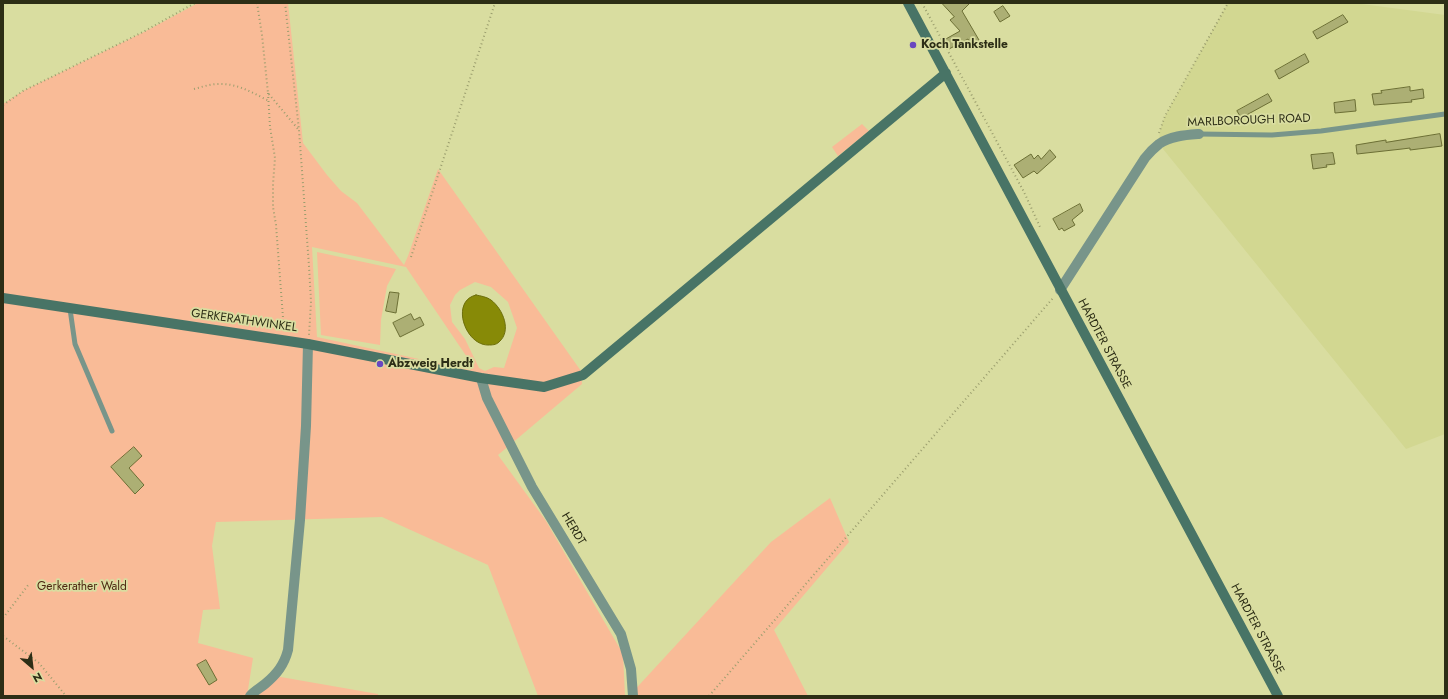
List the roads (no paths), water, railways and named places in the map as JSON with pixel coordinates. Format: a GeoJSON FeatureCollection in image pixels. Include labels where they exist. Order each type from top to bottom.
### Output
{"type":"FeatureCollection","features":[{"type":"Feature","properties":{"kind":"street","name":"HARDTER STRASSE"},"geometry":{"type":"LineString","coordinates":[[908,3],[1278,696]]}},
{"type":"Feature","properties":{"kind":"street","name":"GERKERATHWINKEL"},"geometry":{"type":"LineString","coordinates":[[3,298],[285,340],[480,378],[544,387],[583,375],[946,73]]}},
{"type":"Feature","properties":{"kind":"street","name":"MARLBOROUGH ROAD"},"geometry":{"type":"LineString","coordinates":[[1060,290],[1145,158],[1158,144],[1178,136],[1199,134]]}},
{"type":"Feature","properties":{"kind":"street"},"geometry":{"type":"LineString","coordinates":[[250,696],[253,692],[275,676],[285,662],[288,650],[300,520],[306,426],[308,344]]}},
{"type":"Feature","properties":{"kind":"street","name":"HERDT"},"geometry":{"type":"LineString","coordinates":[[480,378],[488,398],[532,487],[621,634],[631,669],[633,696]]}},
{"type":"Feature","properties":{"kind":"lane","name":"MARLBOROUGH ROAD"},"geometry":{"type":"LineString","coordinates":[[1199,134],[1272,135],[1321,132],[1445,114]]}},
{"type":"Feature","properties":{"kind":"lane"},"geometry":{"type":"LineString","coordinates":[[70,309],[75,344],[112,431]]}},
{"type":"Feature","properties":{"kind":"place","name":"Koch Tankstelle"},"geometry":{"type":"Point","coordinates":[913,45]}},
{"type":"Feature","properties":{"kind":"place","name":"Abzweig Herdt"},"geometry":{"type":"Point","coordinates":[380,364]}},
{"type":"Feature","properties":{"kind":"park label","name":"Gerkerather Wald"},"geometry":{"type":"Point","coordinates":[82,587]}}]}
